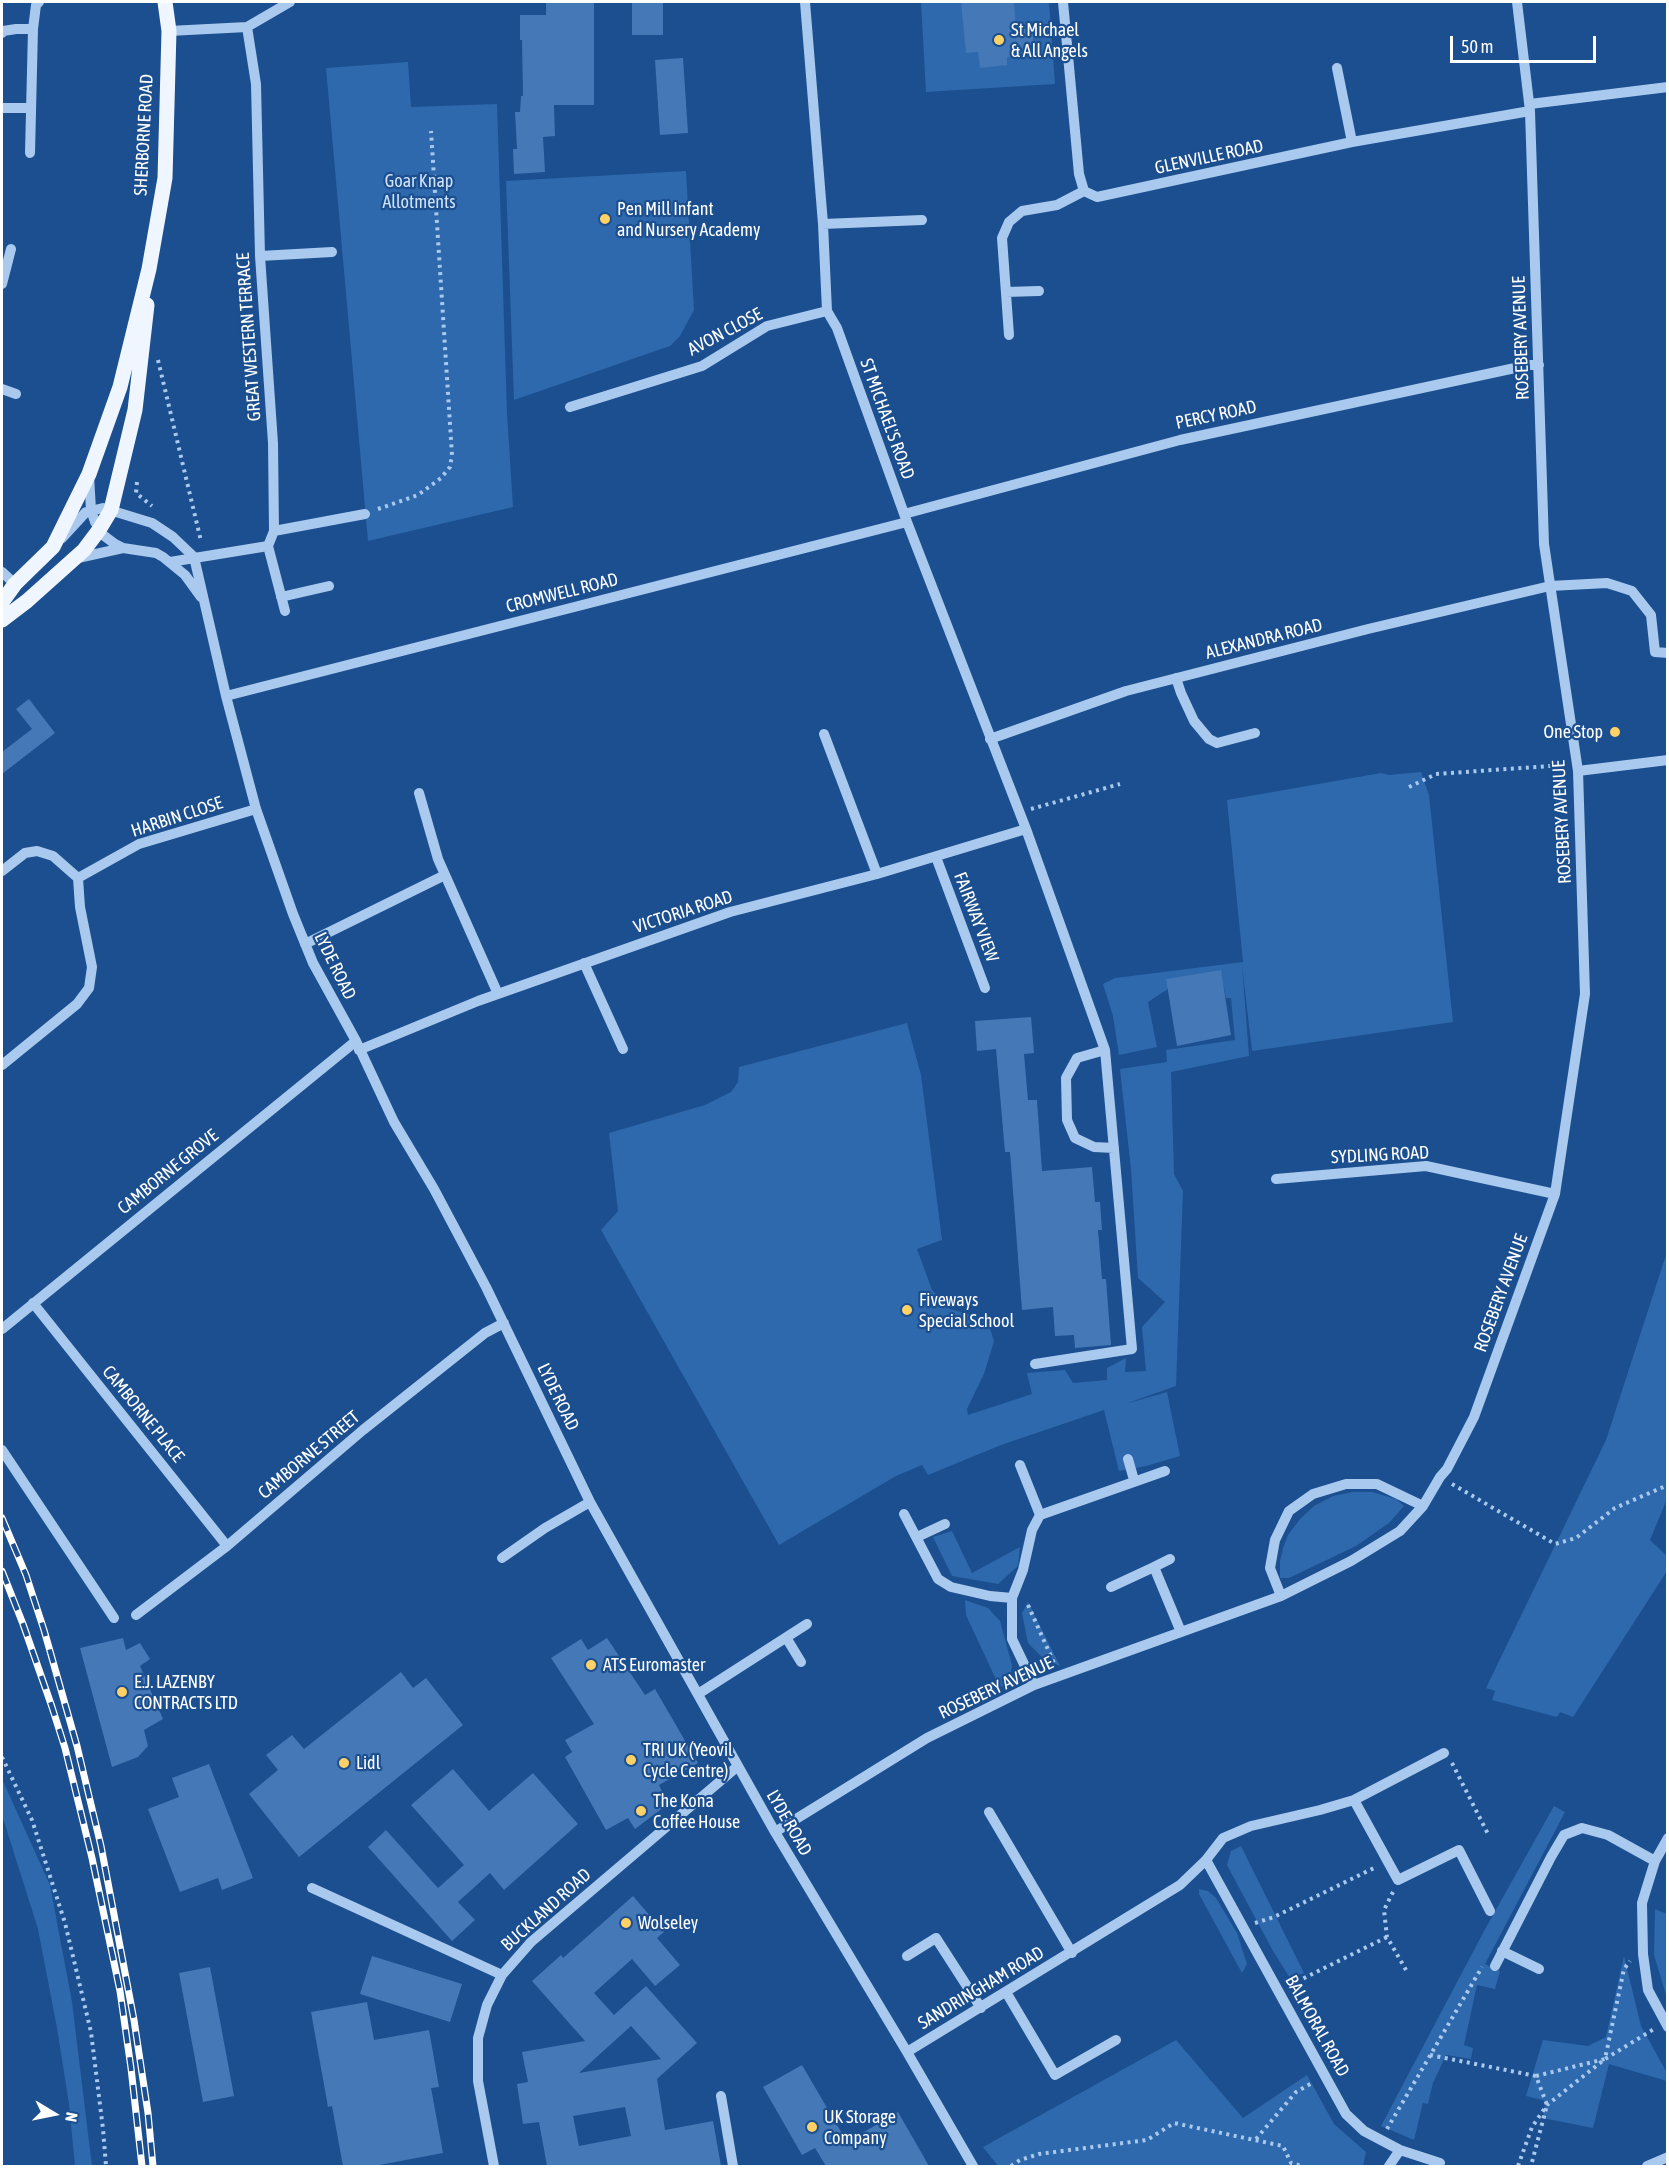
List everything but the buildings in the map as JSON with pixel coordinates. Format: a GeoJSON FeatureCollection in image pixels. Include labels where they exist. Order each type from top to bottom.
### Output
{"type":"FeatureCollection","features":[{"type":"Feature","properties":{"kind":"main road","name":"SHERBORNE ROAD"},"geometry":{"type":"LineString","coordinates":[[2,602],[15,584],[53,547],[89,474],[120,387],[149,269],[165,178],[169,32],[165,2]]}},
{"type":"Feature","properties":{"kind":"main road","name":"SHERBORNE ROAD"},"geometry":{"type":"LineString","coordinates":[[2,620],[72,561],[99,530],[111,510],[135,410],[146,326],[149,269]]}},
{"type":"Feature","properties":{"kind":"street"},"geometry":{"type":"LineString","coordinates":[[30,153],[33,29],[36,5],[39,2]]}},
{"type":"Feature","properties":{"kind":"street"},"geometry":{"type":"LineString","coordinates":[[169,32],[247,27],[290,2]]}},
{"type":"Feature","properties":{"kind":"street","name":"ST MICHAEL'S ROAD"},"geometry":{"type":"LineString","coordinates":[[806,2],[823,224],[827,311],[837,328],[905,518],[1026,829],[1105,1050],[1132,1349],[1035,1364]]}},
{"type":"Feature","properties":{"kind":"street"},"geometry":{"type":"LineString","coordinates":[[1009,334],[1002,237],[1009,222],[1022,211],[1057,204],[1084,191],[1079,174],[1063,2]]}},
{"type":"Feature","properties":{"kind":"street","name":"ROSEBERY AVENUE"},"geometry":{"type":"LineString","coordinates":[[775,1832],[927,1738],[1034,1685],[1281,1596],[1351,1561],[1400,1531],[1422,1506],[1447,1469],[1474,1417],[1555,1194],[1585,994],[1577,768],[1544,544],[1530,108],[1517,2]]}},
{"type":"Feature","properties":{"kind":"street","name":"GREAT WESTERN TERRACE"},"geometry":{"type":"LineString","coordinates":[[247,27],[256,84],[260,256],[273,443],[273,531],[268,546]]}},
{"type":"Feature","properties":{"kind":"street"},"geometry":{"type":"LineString","coordinates":[[2,33],[16,29],[33,29]]}},
{"type":"Feature","properties":{"kind":"street"},"geometry":{"type":"LineString","coordinates":[[1337,68],[1352,142]]}},
{"type":"Feature","properties":{"kind":"street","name":"GLENVILLE ROAD"},"geometry":{"type":"LineString","coordinates":[[1084,191],[1097,197],[1352,142],[1530,108],[1668,87]]}},
{"type":"Feature","properties":{"kind":"street"},"geometry":{"type":"LineString","coordinates":[[2,108],[31,108]]}},
{"type":"Feature","properties":{"kind":"street"},"geometry":{"type":"LineString","coordinates":[[823,224],[922,220]]}},
{"type":"Feature","properties":{"kind":"street"},"geometry":{"type":"LineString","coordinates":[[2,284],[11,249]]}},
{"type":"Feature","properties":{"kind":"street"},"geometry":{"type":"LineString","coordinates":[[260,256],[332,252]]}},
{"type":"Feature","properties":{"kind":"street"},"geometry":{"type":"LineString","coordinates":[[1006,292],[1039,291]]}},
{"type":"Feature","properties":{"kind":"street","name":"AVON CLOSE"},"geometry":{"type":"LineString","coordinates":[[570,407],[702,366],[767,326],[827,311]]}},
{"type":"Feature","properties":{"kind":"street","name":"PERCY ROAD"},"geometry":{"type":"LineString","coordinates":[[905,518],[1180,440],[1529,365],[1539,365]]}},
{"type":"Feature","properties":{"kind":"street"},"geometry":{"type":"LineString","coordinates":[[2,389],[16,394]]}},
{"type":"Feature","properties":{"kind":"street"},"geometry":{"type":"LineString","coordinates":[[89,474],[91,510],[99,530]]}},
{"type":"Feature","properties":{"kind":"street"},"geometry":{"type":"LineString","coordinates":[[53,547],[81,516],[91,510],[111,510],[152,524],[173,537],[194,557]]}},
{"type":"Feature","properties":{"kind":"street"},"geometry":{"type":"LineString","coordinates":[[273,531],[365,514]]}},
{"type":"Feature","properties":{"kind":"street","name":"CROMWELL ROAD"},"geometry":{"type":"LineString","coordinates":[[226,696],[905,518]]}},
{"type":"Feature","properties":{"kind":"street","name":"LYDE ROAD"},"geometry":{"type":"LineString","coordinates":[[99,530],[123,548],[156,553],[170,562],[185,575],[204,603]]}},
{"type":"Feature","properties":{"kind":"street"},"geometry":{"type":"LineString","coordinates":[[170,562],[268,546],[285,612]]}},
{"type":"Feature","properties":{"kind":"street","name":"LYDE ROAD"},"geometry":{"type":"LineString","coordinates":[[72,561],[92,554],[123,548]]}},
{"type":"Feature","properties":{"kind":"street","name":"LYDE ROAD"},"geometry":{"type":"LineString","coordinates":[[194,557],[226,696],[256,809],[313,963],[394,1122],[434,1189],[504,1323],[590,1502],[775,1832],[973,2166]]}},
{"type":"Feature","properties":{"kind":"street"},"geometry":{"type":"LineString","coordinates":[[2,572],[15,584]]}},
{"type":"Feature","properties":{"kind":"street","name":"ALEXANDRA ROAD"},"geometry":{"type":"LineString","coordinates":[[990,740],[1126,691],[1368,629],[1550,586],[1607,583],[1632,591],[1652,615],[1655,652],[1668,652]]}},
{"type":"Feature","properties":{"kind":"street"},"geometry":{"type":"LineString","coordinates":[[281,597],[329,586]]}},
{"type":"Feature","properties":{"kind":"street"},"geometry":{"type":"LineString","coordinates":[[1176,678],[1180,693],[1194,721],[1209,740],[1217,743],[1255,733]]}},
{"type":"Feature","properties":{"kind":"street"},"geometry":{"type":"LineString","coordinates":[[824,734],[877,873]]}},
{"type":"Feature","properties":{"kind":"street"},"geometry":{"type":"LineString","coordinates":[[1577,768],[1668,760]]}},
{"type":"Feature","properties":{"kind":"street"},"geometry":{"type":"LineString","coordinates":[[419,793],[438,859],[498,994]]}},
{"type":"Feature","properties":{"kind":"street","name":"HARBIN CLOSE"},"geometry":{"type":"LineString","coordinates":[[78,878],[139,844],[256,809]]}},
{"type":"Feature","properties":{"kind":"street","name":"VICTORIA ROAD"},"geometry":{"type":"LineString","coordinates":[[357,1046],[730,912],[936,857],[1026,829]]}},
{"type":"Feature","properties":{"kind":"street"},"geometry":{"type":"LineString","coordinates":[[2,871],[25,853],[38,851],[53,856],[78,878],[80,907],[92,967],[90,988],[77,1004],[2,1065]]}},
{"type":"Feature","properties":{"kind":"street","name":"FAIRWAY VIEW"},"geometry":{"type":"LineString","coordinates":[[936,857],[985,988]]}},
{"type":"Feature","properties":{"kind":"street"},"geometry":{"type":"LineString","coordinates":[[306,944],[445,875]]}},
{"type":"Feature","properties":{"kind":"street"},"geometry":{"type":"LineString","coordinates":[[584,963],[623,1049]]}},
{"type":"Feature","properties":{"kind":"street","name":"CAMBORNE GROVE"},"geometry":{"type":"LineString","coordinates":[[2,1329],[357,1046]]}},
{"type":"Feature","properties":{"kind":"street"},"geometry":{"type":"LineString","coordinates":[[1105,1050],[1077,1058],[1066,1078],[1067,1120],[1075,1138],[1094,1148],[1114,1148]]}},
{"type":"Feature","properties":{"kind":"street","name":"SYDLING ROAD"},"geometry":{"type":"LineString","coordinates":[[1276,1179],[1426,1166],[1555,1194]]}},
{"type":"Feature","properties":{"kind":"street","name":"CAMBORNE PLACE"},"geometry":{"type":"LineString","coordinates":[[33,1303],[227,1546]]}},
{"type":"Feature","properties":{"kind":"street","name":"CAMBORNE STREET"},"geometry":{"type":"LineString","coordinates":[[136,1615],[227,1546],[363,1430],[485,1333],[504,1323]]}},
{"type":"Feature","properties":{"kind":"street"},"geometry":{"type":"LineString","coordinates":[[2,1450],[114,1618]]}},
{"type":"Feature","properties":{"kind":"street"},"geometry":{"type":"LineString","coordinates":[[1128,1459],[1134,1480]]}},
{"type":"Feature","properties":{"kind":"street"},"geometry":{"type":"LineString","coordinates":[[1020,1465],[1040,1515]]}},
{"type":"Feature","properties":{"kind":"street"},"geometry":{"type":"LineString","coordinates":[[1034,1685],[1012,1639],[1012,1598],[1019,1585],[1032,1530],[1040,1515],[1134,1480],[1165,1471]]}},
{"type":"Feature","properties":{"kind":"street"},"geometry":{"type":"LineString","coordinates":[[1281,1596],[1270,1568],[1275,1540],[1289,1511],[1313,1494],[1346,1484],[1377,1484],[1422,1506]]}},
{"type":"Feature","properties":{"kind":"street"},"geometry":{"type":"LineString","coordinates":[[502,1558],[545,1528],[590,1502]]}},
{"type":"Feature","properties":{"kind":"street"},"geometry":{"type":"LineString","coordinates":[[904,1514],[938,1580],[951,1587],[1012,1598]]}},
{"type":"Feature","properties":{"kind":"street"},"geometry":{"type":"LineString","coordinates":[[917,1537],[945,1524]]}},
{"type":"Feature","properties":{"kind":"street"},"geometry":{"type":"LineString","coordinates":[[1111,1587],[1170,1558]]}},
{"type":"Feature","properties":{"kind":"street"},"geometry":{"type":"LineString","coordinates":[[1154,1567],[1181,1632]]}},
{"type":"Feature","properties":{"kind":"street"},"geometry":{"type":"LineString","coordinates":[[698,1694],[787,1639],[807,1624]]}},
{"type":"Feature","properties":{"kind":"street"},"geometry":{"type":"LineString","coordinates":[[787,1639],[801,1662]]}},
{"type":"Feature","properties":{"kind":"street","name":"SANDRINGHAM ROAD"},"geometry":{"type":"LineString","coordinates":[[907,2052],[1180,1885],[1206,1860],[1223,1838],[1251,1826],[1354,1800],[1444,1753]]}},
{"type":"Feature","properties":{"kind":"street","name":"BUCKLAND ROAD"},"geometry":{"type":"LineString","coordinates":[[494,2166],[478,2081],[478,2038],[487,2005],[502,1975],[531,1942],[738,1766]]}},
{"type":"Feature","properties":{"kind":"street"},"geometry":{"type":"LineString","coordinates":[[1354,1800],[1398,1880],[1459,1850],[1490,1911]]}},
{"type":"Feature","properties":{"kind":"street","name":"SANDRINGHAM ROAD"},"geometry":{"type":"LineString","coordinates":[[989,1812],[1072,1953]]}},
{"type":"Feature","properties":{"kind":"street"},"geometry":{"type":"LineString","coordinates":[[1495,1966],[1564,1836],[1582,1828],[1608,1835],[1655,1861]]}},
{"type":"Feature","properties":{"kind":"street"},"geometry":{"type":"LineString","coordinates":[[1666,2025],[1648,1990],[1642,1944],[1642,1904],[1655,1861],[1668,1838]]}},
{"type":"Feature","properties":{"kind":"street","name":"BALMORAL ROAD"},"geometry":{"type":"LineString","coordinates":[[1206,1860],[1347,2114],[1364,2131],[1381,2140],[1400,2150],[1440,2163]]}},
{"type":"Feature","properties":{"kind":"street"},"geometry":{"type":"LineString","coordinates":[[312,1888],[502,1975]]}},
{"type":"Feature","properties":{"kind":"street"},"geometry":{"type":"LineString","coordinates":[[907,1956],[936,1938],[981,2008]]}},
{"type":"Feature","properties":{"kind":"street"},"geometry":{"type":"LineString","coordinates":[[1502,1951],[1539,1969]]}},
{"type":"Feature","properties":{"kind":"street"},"geometry":{"type":"LineString","coordinates":[[1006,1992],[1055,2075],[1116,2040]]}},
{"type":"Feature","properties":{"kind":"street"},"geometry":{"type":"LineString","coordinates":[[721,2096],[733,2166]]}},
{"type":"Feature","properties":{"kind":"street"},"geometry":{"type":"LineString","coordinates":[[1389,2166],[1400,2150]]}},
{"type":"Feature","properties":{"kind":"street"},"geometry":{"type":"LineString","coordinates":[[1647,2166],[1668,2157]]}},
{"type":"Feature","properties":{"kind":"path"},"geometry":{"type":"LineString","coordinates":[[365,514],[418,495],[441,478],[450,467],[452,455],[431,131]]}},
{"type":"Feature","properties":{"kind":"path"},"geometry":{"type":"LineString","coordinates":[[156,370],[158,359],[201,541],[207,555]]}},
{"type":"Feature","properties":{"kind":"path"},"geometry":{"type":"LineString","coordinates":[[137,478],[136,493],[155,509]]}},
{"type":"Feature","properties":{"kind":"path"},"geometry":{"type":"LineString","coordinates":[[192,534],[201,541]]}},
{"type":"Feature","properties":{"kind":"path"},"geometry":{"type":"LineString","coordinates":[[1409,787],[1436,774],[1577,768]]}},
{"type":"Feature","properties":{"kind":"path"},"geometry":{"type":"LineString","coordinates":[[1019,812],[1120,784]]}},
{"type":"Feature","properties":{"kind":"path"},"geometry":{"type":"LineString","coordinates":[[1440,1477],[1556,1544],[1576,1538],[1615,1508],[1668,1485]]}},
{"type":"Feature","properties":{"kind":"path"},"geometry":{"type":"LineString","coordinates":[[1019,1585],[1060,1676]]}},
{"type":"Feature","properties":{"kind":"path"},"geometry":{"type":"LineString","coordinates":[[1444,1753],[1450,1760],[1489,1836]]}},
{"type":"Feature","properties":{"kind":"path"},"geometry":{"type":"LineString","coordinates":[[2,1757],[32,1820],[65,1923],[91,2032],[104,2129],[106,2166]]}},
{"type":"Feature","properties":{"kind":"path"},"geometry":{"type":"LineString","coordinates":[[1243,1928],[1274,1917],[1388,1862]]}},
{"type":"Feature","properties":{"kind":"path"},"geometry":{"type":"LineString","coordinates":[[1398,1880],[1384,1910],[1387,1937],[1406,1970]]}},
{"type":"Feature","properties":{"kind":"path"},"geometry":{"type":"LineString","coordinates":[[1278,1990],[1387,1937]]}},
{"type":"Feature","properties":{"kind":"path"},"geometry":{"type":"LineString","coordinates":[[1605,2059],[1624,1969],[1642,1944]]}},
{"type":"Feature","properties":{"kind":"path"},"geometry":{"type":"LineString","coordinates":[[1381,2140],[1483,1965],[1495,1966]]}},
{"type":"Feature","properties":{"kind":"path"},"geometry":{"type":"LineString","coordinates":[[1518,2166],[1532,2127],[1547,2105],[1605,2059],[1666,2025]]}},
{"type":"Feature","properties":{"kind":"path"},"geometry":{"type":"LineString","coordinates":[[1431,2055],[1536,2076],[1605,2059]]}},
{"type":"Feature","properties":{"kind":"path"},"geometry":{"type":"LineString","coordinates":[[1256,2140],[1296,2092],[1325,2075]]}},
{"type":"Feature","properties":{"kind":"path"},"geometry":{"type":"LineString","coordinates":[[1530,2166],[1547,2105],[1536,2076]]}},
{"type":"Feature","properties":{"kind":"path"},"geometry":{"type":"LineString","coordinates":[[1011,2166],[1020,2160],[1039,2154],[1147,2140],[1174,2123],[1284,2146],[1291,2165],[1302,2166]]}},
{"type":"Feature","properties":{"kind":"green space"},"geometry":{"type":"Polygon","coordinates":[[[921,2],[1049,2],[1055,84],[926,92],[921,2]]]}},
{"type":"Feature","properties":{"kind":"green space","name":"Goar Knap Allotments"},"geometry":{"type":"Polygon","coordinates":[[[408,62],[411,107],[497,104],[507,413],[513,507],[368,541],[326,68],[408,62]]]}},
{"type":"Feature","properties":{"kind":"green space"},"geometry":{"type":"Polygon","coordinates":[[[686,171],[694,310],[680,336],[670,346],[514,400],[506,181],[686,171]]]}},
{"type":"Feature","properties":{"kind":"green space","name":"Fiveways Special School"},"geometry":{"type":"Polygon","coordinates":[[[1421,772],[1429,795],[1453,1022],[1252,1051],[1242,965],[1249,1056],[1171,1072],[1174,1174],[1183,1191],[1176,1386],[1125,1404],[1167,1392],[1180,1456],[1119,1471],[1104,1410],[1001,1445],[928,1475],[922,1465],[896,1476],[779,1545],[601,1230],[618,1211],[609,1133],[705,1105],[731,1092],[738,1082],[739,1067],[907,1023],[921,1075],[942,1240],[917,1249],[932,1290],[950,1309],[987,1319],[994,1341],[984,1374],[967,1409],[968,1415],[1032,1394],[1027,1373],[1065,1370],[1073,1383],[1107,1380],[1107,1368],[1126,1358],[1125,1372],[1146,1371],[1142,1327],[1165,1302],[1138,1278],[1131,1169],[1120,1069],[1167,1062],[1166,1050],[1235,1040],[1231,998],[1226,998],[1220,970],[1168,989],[1148,1002],[1157,1047],[1119,1055],[1113,1016],[1103,984],[1115,978],[1243,962],[1227,800],[1381,773],[1389,775],[1421,772]]]}},
{"type":"Feature","properties":{"kind":"green space"},"geometry":{"type":"Polygon","coordinates":[[[1667,1252],[1667,1499],[1650,1540],[1667,1556],[1667,1571],[1573,1717],[1560,1712],[1557,1717],[1492,1700],[1495,1691],[1486,1688],[1606,1440],[1667,1252]]]}},
{"type":"Feature","properties":{"kind":"green space"},"geometry":{"type":"Polygon","coordinates":[[[1353,1492],[1372,1492],[1396,1499],[1404,1506],[1389,1523],[1356,1546],[1289,1578],[1280,1578],[1283,1548],[1288,1535],[1300,1519],[1314,1506],[1333,1496],[1353,1492]]]}},
{"type":"Feature","properties":{"kind":"green space"},"geometry":{"type":"Polygon","coordinates":[[[952,1531],[972,1573],[1020,1547],[1018,1566],[998,1584],[952,1576],[933,1537],[952,1531]]]}},
{"type":"Feature","properties":{"kind":"green space"},"geometry":{"type":"Polygon","coordinates":[[[965,1600],[988,1608],[1000,1621],[1012,1665],[1010,1682],[1005,1687],[999,1686],[966,1615],[965,1600]]]}},
{"type":"Feature","properties":{"kind":"green space"},"geometry":{"type":"Polygon","coordinates":[[[1028,1602],[1060,1666],[1043,1658],[1028,1643],[1022,1613],[1028,1602]]]}},
{"type":"Feature","properties":{"kind":"green space"},"geometry":{"type":"Polygon","coordinates":[[[2,1779],[50,1885],[72,2002],[92,2166],[75,2166],[69,2104],[57,2028],[38,1929],[2,1815],[2,1779]]]}},
{"type":"Feature","properties":{"kind":"green space"},"geometry":{"type":"Polygon","coordinates":[[[1554,1806],[1565,1812],[1485,1964],[1500,1971],[1495,1989],[1477,1985],[1464,2045],[1473,2048],[1471,2059],[1446,2055],[1433,2083],[1428,2104],[1423,2103],[1414,2140],[1381,2126],[1483,1933],[1554,1806]]]}},
{"type":"Feature","properties":{"kind":"green space"},"geometry":{"type":"Polygon","coordinates":[[[1241,1846],[1304,1973],[1290,1978],[1227,1865],[1231,1851],[1241,1846]]]}},
{"type":"Feature","properties":{"kind":"green space"},"geometry":{"type":"Polygon","coordinates":[[[1199,1889],[1208,1891],[1216,1898],[1237,1933],[1247,1964],[1242,1973],[1199,1894],[1199,1889]]]}},
{"type":"Feature","properties":{"kind":"green space"},"geometry":{"type":"Polygon","coordinates":[[[1655,1909],[1667,1914],[1667,1998],[1654,1955],[1655,1909]]]}},
{"type":"Feature","properties":{"kind":"green space"},"geometry":{"type":"Polygon","coordinates":[[[1624,1956],[1641,2026],[1667,2073],[1667,2081],[1609,2064],[1593,2128],[1543,2118],[1546,2101],[1526,2096],[1543,2040],[1588,2046],[1606,2037],[1624,1956]]]}},
{"type":"Feature","properties":{"kind":"green space"},"geometry":{"type":"Polygon","coordinates":[[[1176,2040],[1243,2118],[1307,2075],[1334,2124],[1366,2152],[1363,2166],[998,2166],[983,2147],[1176,2040]]]}},
{"type":"Feature","properties":{"kind":"railway"},"geometry":{"type":"LineString","coordinates":[[2,1518],[26,1575],[44,1630],[77,1746],[101,1846],[134,2020],[148,2113],[153,2166]]}},
{"type":"Feature","properties":{"kind":"railway"},"geometry":{"type":"LineString","coordinates":[[2,1571],[23,1624],[65,1748],[92,1858],[120,1991],[142,2166]]}},
{"type":"Feature","properties":{"kind":"place","name":"St Michael & All Angels"},"geometry":{"type":"Point","coordinates":[999,40]}},
{"type":"Feature","properties":{"kind":"place","name":"Pen Mill Infant and Nursery Academy"},"geometry":{"type":"Point","coordinates":[605,219]}},
{"type":"Feature","properties":{"kind":"place","name":"One Stop"},"geometry":{"type":"Point","coordinates":[1615,732]}},
{"type":"Feature","properties":{"kind":"place","name":"Fiveways Special School"},"geometry":{"type":"Point","coordinates":[907,1310]}},
{"type":"Feature","properties":{"kind":"place","name":"ATS Euromaster"},"geometry":{"type":"Point","coordinates":[591,1665]}},
{"type":"Feature","properties":{"kind":"place","name":"E.J. LAZENBY CONTRACTS LTD"},"geometry":{"type":"Point","coordinates":[122,1692]}},
{"type":"Feature","properties":{"kind":"place","name":"TRI UK (Yeovil Cycle Centre)"},"geometry":{"type":"Point","coordinates":[631,1760]}},
{"type":"Feature","properties":{"kind":"place","name":"Lidl"},"geometry":{"type":"Point","coordinates":[344,1763]}},
{"type":"Feature","properties":{"kind":"place","name":"The Kona Coffee House"},"geometry":{"type":"Point","coordinates":[641,1811]}},
{"type":"Feature","properties":{"kind":"place","name":"Wolseley"},"geometry":{"type":"Point","coordinates":[626,1923]}},
{"type":"Feature","properties":{"kind":"place","name":"UK Storage Company"},"geometry":{"type":"Point","coordinates":[812,2127]}}]}
